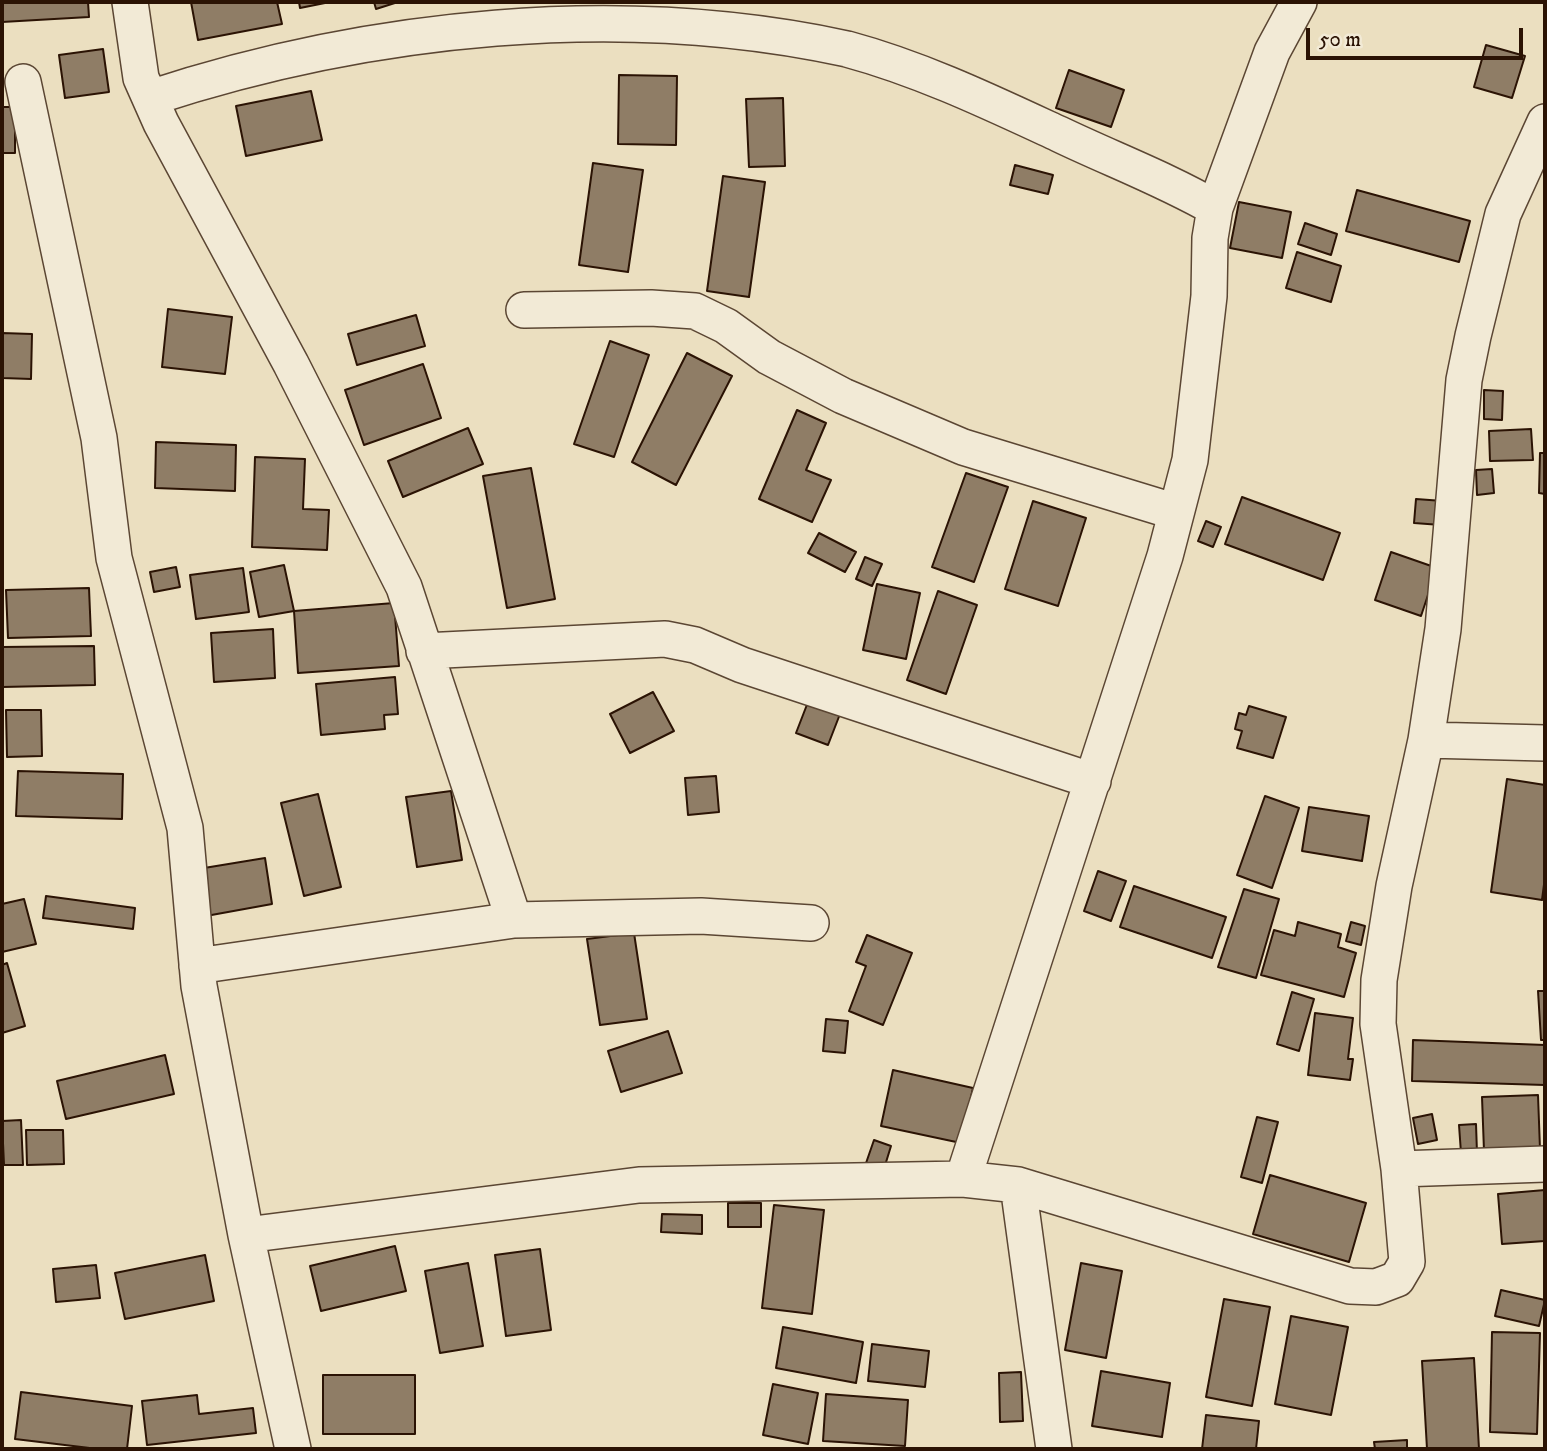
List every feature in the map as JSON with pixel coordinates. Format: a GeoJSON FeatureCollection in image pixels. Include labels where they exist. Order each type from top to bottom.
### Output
{"type":"FeatureCollection","features":[{"type":"Feature","properties":{"kind":"street"},"geometry":{"type":"LineString","coordinates":[[130,2],[141,78],[150,99],[369,514],[404,587],[514,920]]}},
{"type":"Feature","properties":{"kind":"street"},"geometry":{"type":"LineString","coordinates":[[963,1179],[1166,556],[1190,460],[1209,296],[1210,238],[1215,208],[1272,52],[1299,2]]}},
{"type":"Feature","properties":{"kind":"street"},"geometry":{"type":"LineString","coordinates":[[150,99],[223,74],[334,49],[435,31],[530,22],[645,19],[753,30],[847,49],[971,92],[1132,166],[1215,208]]}},
{"type":"Feature","properties":{"kind":"street"},"geometry":{"type":"LineString","coordinates":[[23,82],[99,438],[114,558],[185,828],[197,966],[246,1235],[293,1449]]}},
{"type":"Feature","properties":{"kind":"street"},"geometry":{"type":"LineString","coordinates":[[246,1235],[639,1185],[963,1179],[1017,1185],[1350,1286],[1376,1287],[1397,1279],[1407,1262],[1399,1170],[1378,1024],[1379,981],[1394,886],[1426,740],[1443,629],[1464,380],[1503,215],[1545,122]]}},
{"type":"Feature","properties":{"kind":"street"},"geometry":{"type":"LineString","coordinates":[[524,310],[651,308],[695,311],[726,326],[769,357],[843,396],[963,447],[1177,512]]}},
{"type":"Feature","properties":{"kind":"street"},"geometry":{"type":"LineString","coordinates":[[424,651],[665,639],[685,643],[951,737],[1093,781]]}},
{"type":"Feature","properties":{"kind":"street"},"geometry":{"type":"LineString","coordinates":[[1426,740],[1545,743]]}},
{"type":"Feature","properties":{"kind":"street"},"geometry":{"type":"LineString","coordinates":[[197,966],[514,920],[701,916],[811,923]]}},
{"type":"Feature","properties":{"kind":"street"},"geometry":{"type":"LineString","coordinates":[[1399,1170],[1545,1164]]}},
{"type":"Feature","properties":{"kind":"street"},"geometry":{"type":"LineString","coordinates":[[1017,1185],[1054,1449]]}},
{"type":"Feature","properties":{"kind":"building"},"geometry":{"type":"Polygon","coordinates":[[[2,2],[88,2],[89,17],[2,22],[2,2]]]}},
{"type":"Feature","properties":{"kind":"building"},"geometry":{"type":"Polygon","coordinates":[[[191,2],[277,2],[282,24],[198,40],[191,2]]]}},
{"type":"Feature","properties":{"kind":"building"},"geometry":{"type":"Polygon","coordinates":[[[299,2],[330,2],[300,8],[299,2]]]}},
{"type":"Feature","properties":{"kind":"building"},"geometry":{"type":"Polygon","coordinates":[[[374,2],[398,2],[376,9],[374,2]]]}},
{"type":"Feature","properties":{"kind":"building"},"geometry":{"type":"Polygon","coordinates":[[[1486,45],[1525,56],[1512,98],[1474,87],[1486,45]]]}},
{"type":"Feature","properties":{"kind":"building"},"geometry":{"type":"Polygon","coordinates":[[[103,49],[109,92],[65,98],[59,55],[103,49]]]}},
{"type":"Feature","properties":{"kind":"building"},"geometry":{"type":"Polygon","coordinates":[[[1069,70],[1124,90],[1111,127],[1056,108],[1069,70]]]}},
{"type":"Feature","properties":{"kind":"building"},"geometry":{"type":"Polygon","coordinates":[[[619,75],[677,76],[676,145],[618,144],[619,75]]]}},
{"type":"Feature","properties":{"kind":"building"},"geometry":{"type":"Polygon","coordinates":[[[311,91],[322,140],[246,156],[236,106],[311,91]]]}},
{"type":"Feature","properties":{"kind":"building"},"geometry":{"type":"Polygon","coordinates":[[[783,98],[785,166],[749,167],[746,99],[783,98]]]}},
{"type":"Feature","properties":{"kind":"building"},"geometry":{"type":"Polygon","coordinates":[[[2,107],[15,107],[15,153],[2,153],[2,107]]]}},
{"type":"Feature","properties":{"kind":"building"},"geometry":{"type":"Polygon","coordinates":[[[593,163],[643,170],[628,272],[579,265],[593,163]]]}},
{"type":"Feature","properties":{"kind":"building"},"geometry":{"type":"Polygon","coordinates":[[[1015,165],[1053,175],[1048,194],[1010,185],[1015,165]]]}},
{"type":"Feature","properties":{"kind":"building"},"geometry":{"type":"Polygon","coordinates":[[[723,176],[765,182],[749,297],[707,291],[723,176]]]}},
{"type":"Feature","properties":{"kind":"building"},"geometry":{"type":"Polygon","coordinates":[[[1357,190],[1470,221],[1459,262],[1346,231],[1357,190]]]}},
{"type":"Feature","properties":{"kind":"building"},"geometry":{"type":"Polygon","coordinates":[[[1239,202],[1291,212],[1282,258],[1230,248],[1239,202]]]}},
{"type":"Feature","properties":{"kind":"building"},"geometry":{"type":"Polygon","coordinates":[[[1305,223],[1337,234],[1331,255],[1298,244],[1305,223]]]}},
{"type":"Feature","properties":{"kind":"building"},"geometry":{"type":"Polygon","coordinates":[[[1297,252],[1341,266],[1331,302],[1286,288],[1297,252]]]}},
{"type":"Feature","properties":{"kind":"building"},"geometry":{"type":"Polygon","coordinates":[[[168,309],[232,317],[225,374],[162,367],[168,309]]]}},
{"type":"Feature","properties":{"kind":"building"},"geometry":{"type":"Polygon","coordinates":[[[416,315],[425,346],[357,365],[348,334],[416,315]]]}},
{"type":"Feature","properties":{"kind":"building"},"geometry":{"type":"Polygon","coordinates":[[[2,333],[32,334],[31,379],[2,378],[2,333]]]}},
{"type":"Feature","properties":{"kind":"building"},"geometry":{"type":"Polygon","coordinates":[[[610,341],[649,355],[614,457],[574,444],[610,341]]]}},
{"type":"Feature","properties":{"kind":"building"},"geometry":{"type":"Polygon","coordinates":[[[687,353],[732,376],[676,485],[632,462],[687,353]]]}},
{"type":"Feature","properties":{"kind":"building"},"geometry":{"type":"Polygon","coordinates":[[[423,364],[441,418],[364,445],[345,390],[423,364]]]}},
{"type":"Feature","properties":{"kind":"building"},"geometry":{"type":"Polygon","coordinates":[[[1484,390],[1503,391],[1502,420],[1484,419],[1484,390]]]}},
{"type":"Feature","properties":{"kind":"building"},"geometry":{"type":"Polygon","coordinates":[[[797,410],[826,423],[806,470],[831,480],[812,522],[759,499],[797,410]]]}},
{"type":"Feature","properties":{"kind":"building"},"geometry":{"type":"Polygon","coordinates":[[[468,428],[483,464],[403,497],[388,461],[468,428]]]}},
{"type":"Feature","properties":{"kind":"building"},"geometry":{"type":"Polygon","coordinates":[[[1531,429],[1533,460],[1490,461],[1489,431],[1531,429]]]}},
{"type":"Feature","properties":{"kind":"building"},"geometry":{"type":"Polygon","coordinates":[[[156,442],[236,445],[235,491],[155,488],[156,442]]]}},
{"type":"Feature","properties":{"kind":"building"},"geometry":{"type":"Polygon","coordinates":[[[1540,453],[1545,453],[1545,494],[1539,493],[1540,453]]]}},
{"type":"Feature","properties":{"kind":"building"},"geometry":{"type":"Polygon","coordinates":[[[255,457],[305,459],[303,509],[329,510],[327,550],[252,547],[255,457]]]}},
{"type":"Feature","properties":{"kind":"building"},"geometry":{"type":"Polygon","coordinates":[[[531,468],[555,599],[507,608],[483,476],[531,468]]]}},
{"type":"Feature","properties":{"kind":"building"},"geometry":{"type":"Polygon","coordinates":[[[1492,469],[1494,493],[1477,495],[1476,470],[1492,469]]]}},
{"type":"Feature","properties":{"kind":"building"},"geometry":{"type":"Polygon","coordinates":[[[966,473],[1008,487],[974,582],[932,567],[966,473]]]}},
{"type":"Feature","properties":{"kind":"building"},"geometry":{"type":"Polygon","coordinates":[[[1242,497],[1340,533],[1323,580],[1225,544],[1242,497]]]}},
{"type":"Feature","properties":{"kind":"building"},"geometry":{"type":"Polygon","coordinates":[[[1416,499],[1443,501],[1441,525],[1414,523],[1416,499]]]}},
{"type":"Feature","properties":{"kind":"building"},"geometry":{"type":"Polygon","coordinates":[[[1033,501],[1086,518],[1058,606],[1005,589],[1033,501]]]}},
{"type":"Feature","properties":{"kind":"building"},"geometry":{"type":"Polygon","coordinates":[[[1206,521],[1221,527],[1213,547],[1198,541],[1206,521]]]}},
{"type":"Feature","properties":{"kind":"building"},"geometry":{"type":"Polygon","coordinates":[[[819,533],[856,552],[845,572],[808,553],[819,533]]]}},
{"type":"Feature","properties":{"kind":"building"},"geometry":{"type":"Polygon","coordinates":[[[1391,552],[1437,568],[1421,616],[1375,600],[1391,552]]]}},
{"type":"Feature","properties":{"kind":"building"},"geometry":{"type":"Polygon","coordinates":[[[865,557],[882,564],[872,586],[856,579],[865,557]]]}},
{"type":"Feature","properties":{"kind":"building"},"geometry":{"type":"Polygon","coordinates":[[[284,565],[294,611],[259,617],[250,572],[284,565]]]}},
{"type":"Feature","properties":{"kind":"building"},"geometry":{"type":"Polygon","coordinates":[[[176,567],[180,587],[154,592],[150,572],[176,567]]]}},
{"type":"Feature","properties":{"kind":"building"},"geometry":{"type":"Polygon","coordinates":[[[243,568],[249,612],[196,619],[190,575],[243,568]]]}},
{"type":"Feature","properties":{"kind":"building"},"geometry":{"type":"Polygon","coordinates":[[[877,584],[920,593],[906,659],[863,650],[877,584]]]}},
{"type":"Feature","properties":{"kind":"building"},"geometry":{"type":"Polygon","coordinates":[[[89,588],[91,636],[8,638],[6,590],[89,588]]]}},
{"type":"Feature","properties":{"kind":"building"},"geometry":{"type":"Polygon","coordinates":[[[938,591],[977,605],[946,694],[907,680],[938,591]]]}},
{"type":"Feature","properties":{"kind":"building"},"geometry":{"type":"Polygon","coordinates":[[[394,603],[399,666],[298,673],[294,611],[394,603]]]}},
{"type":"Feature","properties":{"kind":"building"},"geometry":{"type":"Polygon","coordinates":[[[273,629],[275,678],[214,682],[211,633],[273,629]]]}},
{"type":"Feature","properties":{"kind":"building"},"geometry":{"type":"Polygon","coordinates":[[[94,646],[95,685],[2,687],[2,647],[94,646]]]}},
{"type":"Feature","properties":{"kind":"building"},"geometry":{"type":"Polygon","coordinates":[[[395,677],[398,714],[384,715],[385,729],[321,735],[316,684],[395,677]]]}},
{"type":"Feature","properties":{"kind":"building"},"geometry":{"type":"Polygon","coordinates":[[[653,692],[674,731],[630,753],[610,714],[653,692]]]}},
{"type":"Feature","properties":{"kind":"building"},"geometry":{"type":"Polygon","coordinates":[[[808,702],[840,714],[828,745],[796,733],[808,702]]]}},
{"type":"Feature","properties":{"kind":"building"},"geometry":{"type":"Polygon","coordinates":[[[1249,706],[1286,717],[1273,758],[1237,748],[1242,731],[1235,729],[1239,713],[1246,715],[1249,706]]]}},
{"type":"Feature","properties":{"kind":"building"},"geometry":{"type":"Polygon","coordinates":[[[6,710],[41,710],[42,756],[7,757],[6,710]]]}},
{"type":"Feature","properties":{"kind":"building"},"geometry":{"type":"Polygon","coordinates":[[[18,771],[123,774],[122,819],[16,816],[18,771]]]}},
{"type":"Feature","properties":{"kind":"building"},"geometry":{"type":"Polygon","coordinates":[[[716,776],[719,812],[688,815],[685,778],[716,776]]]}},
{"type":"Feature","properties":{"kind":"building"},"geometry":{"type":"Polygon","coordinates":[[[1507,779],[1545,785],[1545,877],[1542,900],[1491,892],[1507,779]]]}},
{"type":"Feature","properties":{"kind":"building"},"geometry":{"type":"Polygon","coordinates":[[[451,791],[462,860],[417,867],[406,797],[451,791]]]}},
{"type":"Feature","properties":{"kind":"building"},"geometry":{"type":"Polygon","coordinates":[[[318,794],[341,887],[304,896],[281,803],[318,794]]]}},
{"type":"Feature","properties":{"kind":"building"},"geometry":{"type":"Polygon","coordinates":[[[1265,796],[1299,808],[1272,888],[1237,875],[1265,796]]]}},
{"type":"Feature","properties":{"kind":"building"},"geometry":{"type":"Polygon","coordinates":[[[1309,807],[1369,816],[1362,861],[1302,851],[1309,807]]]}},
{"type":"Feature","properties":{"kind":"building"},"geometry":{"type":"Polygon","coordinates":[[[265,858],[272,904],[206,916],[198,869],[265,858]]]}},
{"type":"Feature","properties":{"kind":"building"},"geometry":{"type":"Polygon","coordinates":[[[1098,871],[1126,881],[1111,921],[1084,911],[1098,871]]]}},
{"type":"Feature","properties":{"kind":"building"},"geometry":{"type":"Polygon","coordinates":[[[1134,886],[1226,917],[1212,958],[1120,927],[1134,886]]]}},
{"type":"Feature","properties":{"kind":"building"},"geometry":{"type":"Polygon","coordinates":[[[1244,889],[1279,899],[1256,978],[1218,967],[1244,889]]]}},
{"type":"Feature","properties":{"kind":"building"},"geometry":{"type":"Polygon","coordinates":[[[46,896],[135,908],[133,929],[43,918],[46,896]]]}},
{"type":"Feature","properties":{"kind":"building"},"geometry":{"type":"Polygon","coordinates":[[[24,899],[36,944],[2,952],[2,904],[24,899]]]}},
{"type":"Feature","properties":{"kind":"building"},"geometry":{"type":"Polygon","coordinates":[[[1298,922],[1341,934],[1338,947],[1356,953],[1344,997],[1261,975],[1274,930],[1295,936],[1298,922]]]}},
{"type":"Feature","properties":{"kind":"building"},"geometry":{"type":"Polygon","coordinates":[[[1351,922],[1365,926],[1361,945],[1346,941],[1351,922]]]}},
{"type":"Feature","properties":{"kind":"building"},"geometry":{"type":"Polygon","coordinates":[[[634,933],[647,1019],[600,1025],[587,939],[634,933]]]}},
{"type":"Feature","properties":{"kind":"building"},"geometry":{"type":"Polygon","coordinates":[[[867,935],[912,953],[883,1025],[849,1011],[866,966],[856,962],[867,935]]]}},
{"type":"Feature","properties":{"kind":"building"},"geometry":{"type":"Polygon","coordinates":[[[7,963],[25,1026],[2,1033],[2,965],[7,963]]]}},
{"type":"Feature","properties":{"kind":"building"},"geometry":{"type":"Polygon","coordinates":[[[1538,991],[1545,991],[1545,1040],[1541,1040],[1538,991]]]}},
{"type":"Feature","properties":{"kind":"building"},"geometry":{"type":"Polygon","coordinates":[[[1292,992],[1314,999],[1299,1051],[1277,1044],[1292,992]]]}},
{"type":"Feature","properties":{"kind":"building"},"geometry":{"type":"Polygon","coordinates":[[[1315,1013],[1353,1018],[1348,1059],[1353,1059],[1350,1080],[1308,1075],[1315,1013]]]}},
{"type":"Feature","properties":{"kind":"building"},"geometry":{"type":"Polygon","coordinates":[[[826,1019],[848,1021],[845,1053],[823,1051],[826,1019]]]}},
{"type":"Feature","properties":{"kind":"building"},"geometry":{"type":"Polygon","coordinates":[[[668,1031],[682,1073],[621,1092],[608,1051],[668,1031]]]}},
{"type":"Feature","properties":{"kind":"building"},"geometry":{"type":"Polygon","coordinates":[[[1413,1040],[1545,1045],[1545,1085],[1412,1081],[1413,1040]]]}},
{"type":"Feature","properties":{"kind":"building"},"geometry":{"type":"Polygon","coordinates":[[[165,1055],[174,1094],[66,1119],[57,1081],[165,1055]]]}},
{"type":"Feature","properties":{"kind":"building"},"geometry":{"type":"Polygon","coordinates":[[[893,1070],[973,1088],[961,1143],[881,1126],[893,1070]]]}},
{"type":"Feature","properties":{"kind":"building"},"geometry":{"type":"Polygon","coordinates":[[[1538,1095],[1540,1149],[1484,1151],[1482,1097],[1538,1095]]]}},
{"type":"Feature","properties":{"kind":"building"},"geometry":{"type":"Polygon","coordinates":[[[1432,1114],[1437,1140],[1418,1144],[1413,1118],[1432,1114]]]}},
{"type":"Feature","properties":{"kind":"building"},"geometry":{"type":"Polygon","coordinates":[[[1257,1117],[1278,1122],[1262,1183],[1241,1177],[1257,1117]]]}},
{"type":"Feature","properties":{"kind":"building"},"geometry":{"type":"Polygon","coordinates":[[[21,1120],[23,1165],[4,1165],[2,1121],[21,1120]]]}},
{"type":"Feature","properties":{"kind":"building"},"geometry":{"type":"Polygon","coordinates":[[[1476,1124],[1477,1153],[1461,1153],[1459,1125],[1476,1124]]]}},
{"type":"Feature","properties":{"kind":"building"},"geometry":{"type":"Polygon","coordinates":[[[26,1130],[63,1130],[64,1164],[27,1165],[26,1130]]]}},
{"type":"Feature","properties":{"kind":"building"},"geometry":{"type":"Polygon","coordinates":[[[874,1140],[891,1146],[883,1172],[865,1166],[874,1140]]]}},
{"type":"Feature","properties":{"kind":"building"},"geometry":{"type":"Polygon","coordinates":[[[1270,1175],[1366,1203],[1349,1262],[1253,1234],[1270,1175]]]}},
{"type":"Feature","properties":{"kind":"building"},"geometry":{"type":"Polygon","coordinates":[[[1545,1190],[1545,1241],[1502,1244],[1498,1194],[1545,1190]]]}},
{"type":"Feature","properties":{"kind":"building"},"geometry":{"type":"Polygon","coordinates":[[[728,1203],[761,1203],[761,1227],[728,1227],[728,1203]]]}},
{"type":"Feature","properties":{"kind":"building"},"geometry":{"type":"Polygon","coordinates":[[[774,1205],[824,1210],[812,1314],[762,1308],[774,1205]]]}},
{"type":"Feature","properties":{"kind":"building"},"geometry":{"type":"Polygon","coordinates":[[[662,1214],[702,1215],[702,1234],[661,1232],[662,1214]]]}},
{"type":"Feature","properties":{"kind":"building"},"geometry":{"type":"Polygon","coordinates":[[[395,1246],[406,1291],[321,1311],[310,1266],[395,1246]]]}},
{"type":"Feature","properties":{"kind":"building"},"geometry":{"type":"Polygon","coordinates":[[[540,1249],[551,1330],[506,1336],[495,1255],[540,1249]]]}},
{"type":"Feature","properties":{"kind":"building"},"geometry":{"type":"Polygon","coordinates":[[[205,1255],[214,1301],[125,1319],[115,1273],[205,1255]]]}},
{"type":"Feature","properties":{"kind":"building"},"geometry":{"type":"Polygon","coordinates":[[[468,1263],[483,1346],[440,1353],[425,1271],[468,1263]]]}},
{"type":"Feature","properties":{"kind":"building"},"geometry":{"type":"Polygon","coordinates":[[[1081,1263],[1122,1271],[1106,1358],[1065,1350],[1081,1263]]]}},
{"type":"Feature","properties":{"kind":"building"},"geometry":{"type":"Polygon","coordinates":[[[96,1265],[100,1298],[56,1302],[53,1269],[96,1265]]]}},
{"type":"Feature","properties":{"kind":"building"},"geometry":{"type":"Polygon","coordinates":[[[1501,1290],[1545,1300],[1539,1326],[1495,1316],[1501,1290]]]}},
{"type":"Feature","properties":{"kind":"building"},"geometry":{"type":"Polygon","coordinates":[[[1224,1299],[1270,1307],[1252,1406],[1206,1397],[1224,1299]]]}},
{"type":"Feature","properties":{"kind":"building"},"geometry":{"type":"Polygon","coordinates":[[[1291,1316],[1348,1327],[1331,1415],[1275,1404],[1291,1316]]]}},
{"type":"Feature","properties":{"kind":"building"},"geometry":{"type":"Polygon","coordinates":[[[783,1327],[863,1342],[856,1383],[776,1368],[783,1327]]]}},
{"type":"Feature","properties":{"kind":"building"},"geometry":{"type":"Polygon","coordinates":[[[1492,1332],[1540,1333],[1537,1434],[1490,1432],[1492,1332]]]}},
{"type":"Feature","properties":{"kind":"building"},"geometry":{"type":"Polygon","coordinates":[[[872,1344],[929,1351],[925,1387],[868,1381],[872,1344]]]}},
{"type":"Feature","properties":{"kind":"building"},"geometry":{"type":"Polygon","coordinates":[[[1474,1358],[1479,1449],[1427,1449],[1422,1361],[1474,1358]]]}},
{"type":"Feature","properties":{"kind":"building"},"geometry":{"type":"Polygon","coordinates":[[[1101,1371],[1170,1383],[1162,1437],[1092,1426],[1101,1371]]]}},
{"type":"Feature","properties":{"kind":"building"},"geometry":{"type":"Polygon","coordinates":[[[1021,1372],[1023,1421],[1000,1422],[999,1373],[1021,1372]]]}},
{"type":"Feature","properties":{"kind":"building"},"geometry":{"type":"Polygon","coordinates":[[[323,1375],[415,1375],[415,1434],[323,1434],[323,1375]]]}},
{"type":"Feature","properties":{"kind":"building"},"geometry":{"type":"Polygon","coordinates":[[[773,1384],[818,1393],[808,1444],[763,1435],[773,1384]]]}},
{"type":"Feature","properties":{"kind":"building"},"geometry":{"type":"Polygon","coordinates":[[[21,1392],[132,1406],[127,1449],[98,1449],[15,1439],[21,1392]]]}},
{"type":"Feature","properties":{"kind":"building"},"geometry":{"type":"Polygon","coordinates":[[[826,1394],[908,1400],[905,1446],[823,1441],[826,1394]]]}},
{"type":"Feature","properties":{"kind":"building"},"geometry":{"type":"Polygon","coordinates":[[[197,1395],[199,1414],[253,1408],[256,1433],[147,1445],[142,1401],[197,1395]]]}},
{"type":"Feature","properties":{"kind":"building"},"geometry":{"type":"Polygon","coordinates":[[[1206,1415],[1259,1421],[1256,1449],[1202,1449],[1206,1415]]]}},
{"type":"Feature","properties":{"kind":"building"},"geometry":{"type":"Polygon","coordinates":[[[1407,1440],[1407,1449],[1375,1449],[1374,1442],[1407,1440]]]}}]}
